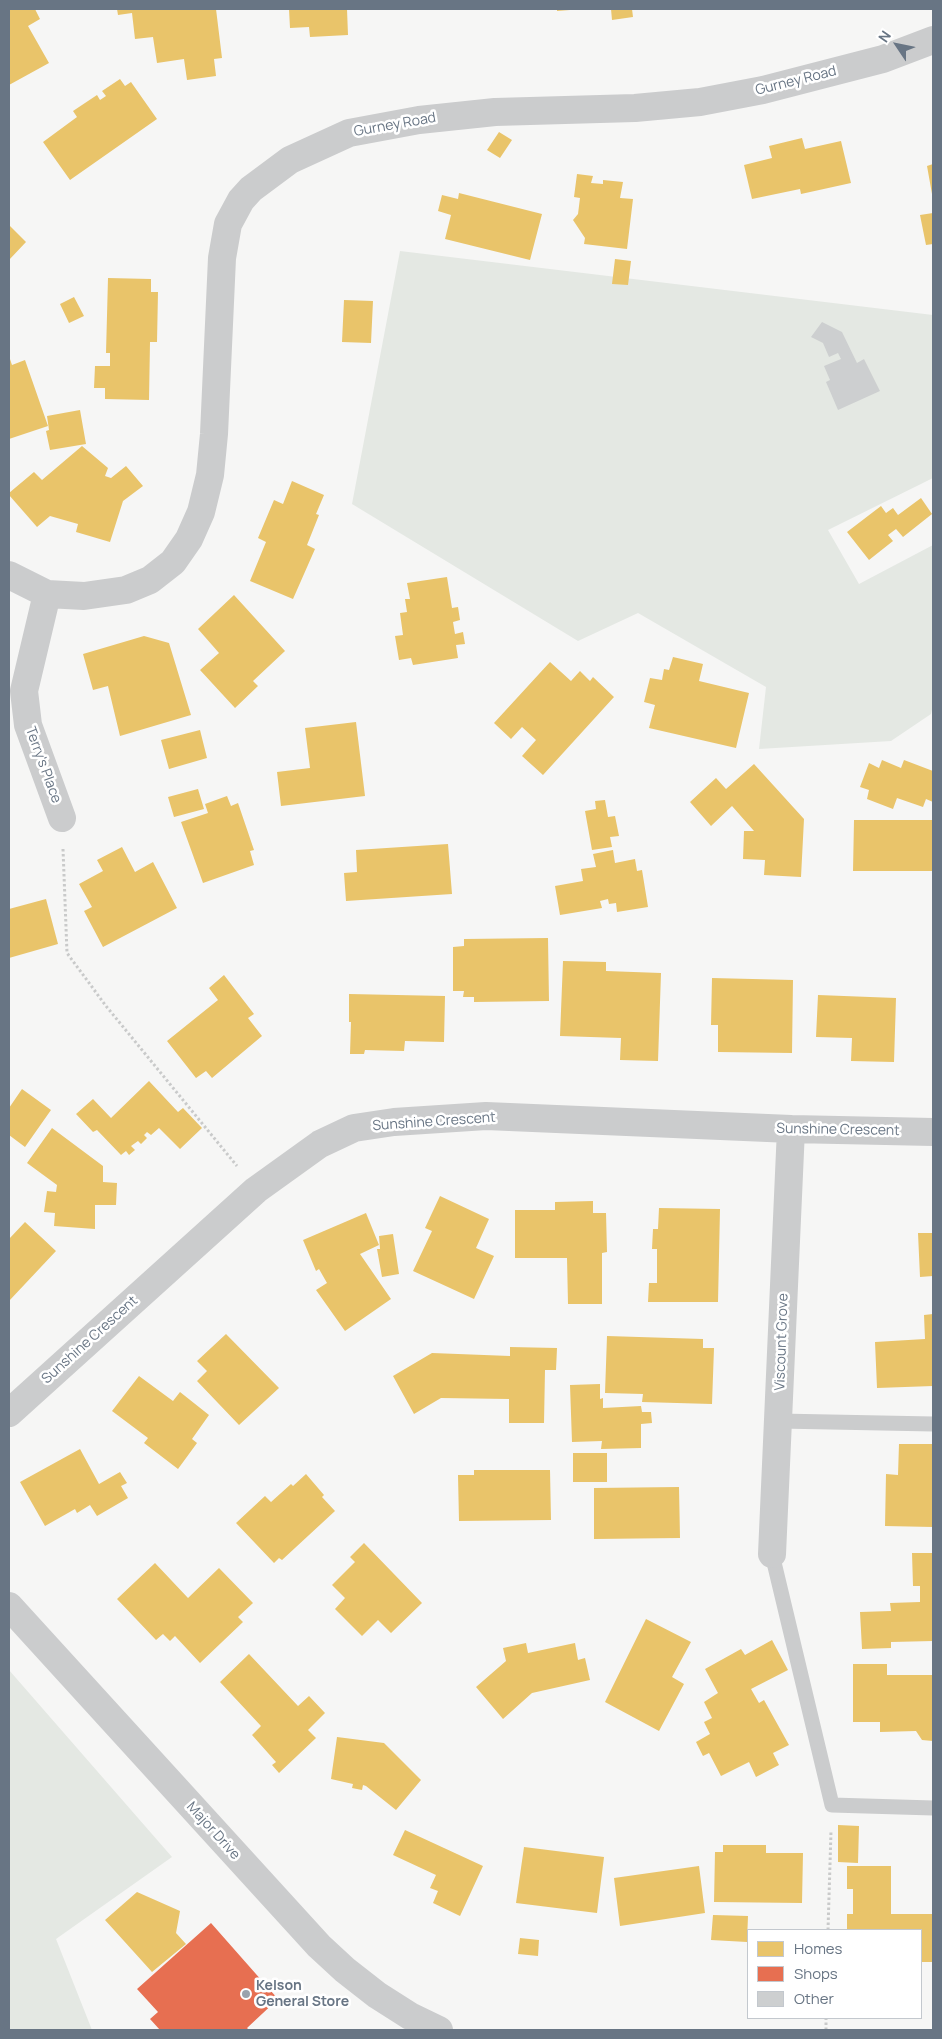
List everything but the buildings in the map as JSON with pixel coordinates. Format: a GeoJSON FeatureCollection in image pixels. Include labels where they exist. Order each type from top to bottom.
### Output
{"type":"FeatureCollection","features":[{"type":"Feature","properties":{"kind":"street","name":"Gurney Road"},"geometry":{"type":"LineString","coordinates":[[9,575],[47,594],[84,596],[126,590],[150,580],[173,562],[189,539],[201,512],[210,475],[214,434],[222,258],[228,224],[241,200],[251,189],[290,160],[349,133],[419,120],[494,112],[635,108],[700,102],[763,90],[874,61],[933,40]]}},
{"type":"Feature","properties":{"kind":"street","name":"Terry's Place"},"geometry":{"type":"LineString","coordinates":[[47,594],[24,691],[28,725],[62,818]]}},
{"type":"Feature","properties":{"kind":"street","name":"Sunshine Crescent"},"geometry":{"type":"LineString","coordinates":[[9,1414],[256,1190],[320,1144],[354,1128],[394,1122],[486,1116],[791,1130],[933,1132]]}},
{"type":"Feature","properties":{"kind":"street","name":"Viscount Grove"},"geometry":{"type":"LineString","coordinates":[[772,1554],[791,1130]]}},
{"type":"Feature","properties":{"kind":"street","name":"Major Drive"},"geometry":{"type":"LineString","coordinates":[[9,1606],[319,1946],[345,1970],[377,1995],[410,2016],[439,2030]]}},
{"type":"Feature","properties":{"kind":"lane"},"geometry":{"type":"LineString","coordinates":[[779,1422],[933,1424]]}},
{"type":"Feature","properties":{"kind":"lane"},"geometry":{"type":"LineString","coordinates":[[772,1554],[832,1805],[933,1808]]}},
{"type":"Feature","properties":{"kind":"path"},"geometry":{"type":"LineString","coordinates":[[62,818],[67,953],[106,1006],[256,1190]]}},
{"type":"Feature","properties":{"kind":"path"},"geometry":{"type":"LineString","coordinates":[[828,1929],[832,1805]]}},
{"type":"Feature","properties":{"kind":"shaded area"},"geometry":{"type":"Polygon","coordinates":[[[400,251],[933,315],[933,478],[828,530],[859,584],[933,545],[933,705],[931,714],[891,741],[759,749],[766,687],[638,613],[578,641],[352,504],[400,251]]]}},
{"type":"Feature","properties":{"kind":"shaded area"},"geometry":{"type":"Polygon","coordinates":[[[9,1670],[172,1857],[56,1939],[92,2030],[9,2030],[9,1670]]]}},
{"type":"Feature","properties":{"kind":"place","name":"Kelson General Store"},"geometry":{"type":"Point","coordinates":[246,1994]}}]}
